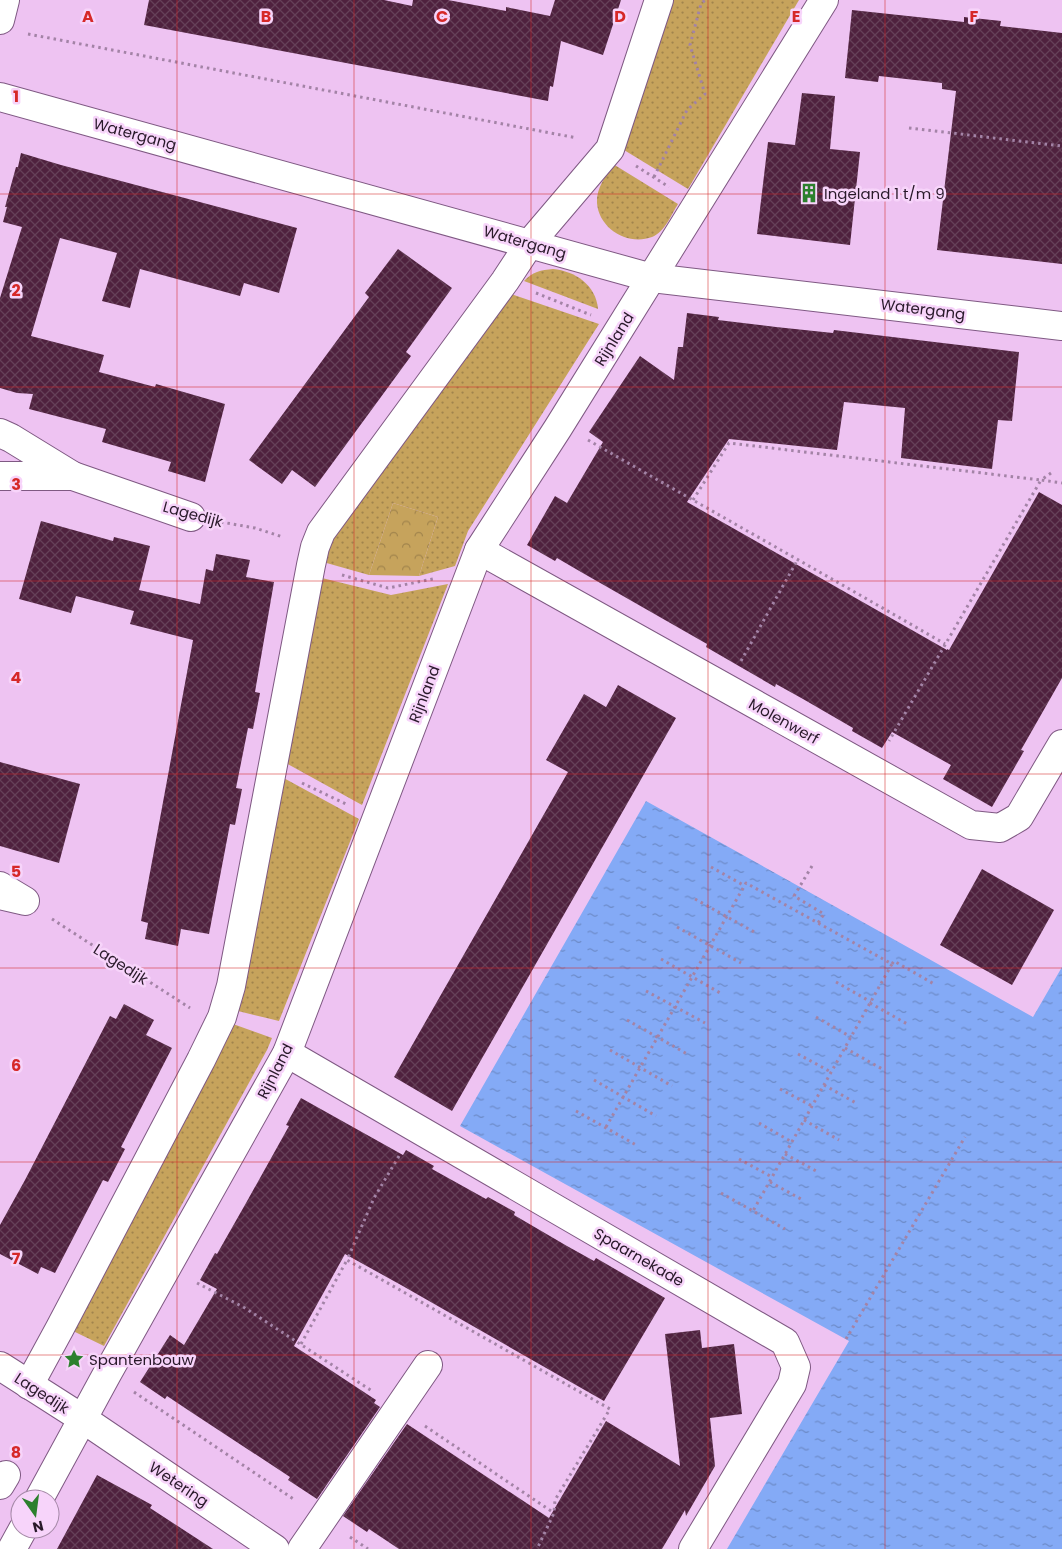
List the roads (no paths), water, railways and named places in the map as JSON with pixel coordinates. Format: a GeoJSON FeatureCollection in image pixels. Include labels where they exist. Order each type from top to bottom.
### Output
{"type":"FeatureCollection","features":[{"type":"Feature","properties":{"kind":"street"},"geometry":{"type":"LineString","coordinates":[[5,0],[10,26]]}},
{"type":"Feature","properties":{"kind":"street"},"geometry":{"type":"LineString","coordinates":[[28,1385],[192,1078],[222,1017],[231,986],[313,556],[321,532],[505,281],[530,243],[610,149],[659,0]]}},
{"type":"Feature","properties":{"kind":"street","name":"Rijnland"},"geometry":{"type":"LineString","coordinates":[[82,1419],[287,1053],[475,561],[824,0]]}},
{"type":"Feature","properties":{"kind":"street","name":"Watergang"},"geometry":{"type":"LineString","coordinates":[[0,97],[652,278],[1062,326]]}},
{"type":"Feature","properties":{"kind":"street","name":"Lagedijk"},"geometry":{"type":"LineString","coordinates":[[0,433],[73,476],[191,517]]}},
{"type":"Feature","properties":{"kind":"street","name":"Lagedijk"},"geometry":{"type":"LineString","coordinates":[[0,476],[73,476]]}},
{"type":"Feature","properties":{"kind":"street","name":"Molenwerf"},"geometry":{"type":"LineString","coordinates":[[475,561],[725,688],[971,826],[1000,828],[1019,817],[1062,744]]}},
{"type":"Feature","properties":{"kind":"street"},"geometry":{"type":"LineString","coordinates":[[0,886],[12,898]]}},
{"type":"Feature","properties":{"kind":"street","name":"Spaarnekade"},"geometry":{"type":"LineString","coordinates":[[287,1053],[785,1342],[796,1367],[792,1384],[693,1549]]}},
{"type":"Feature","properties":{"kind":"street"},"geometry":{"type":"LineString","coordinates":[[302,1549],[428,1365]]}},
{"type":"Feature","properties":{"kind":"street","name":"Lagedijk"},"geometry":{"type":"LineString","coordinates":[[0,1366],[82,1419],[45,1489]]}},
{"type":"Feature","properties":{"kind":"street","name":"Wetering"},"geometry":{"type":"LineString","coordinates":[[82,1419],[275,1549]]}},
{"type":"Feature","properties":{"kind":"water"},"geometry":{"type":"Polygon","coordinates":[[[646,801],[1033,1017],[1062,967],[1062,1549],[727,1549],[849,1341],[460,1126],[646,801]]]}},
{"type":"Feature","properties":{"kind":"place","name":"Ingeland 1 t/m 9"},"geometry":{"type":"Point","coordinates":[809,193]}},
{"type":"Feature","properties":{"kind":"place","name":"Spantenbouw"},"geometry":{"type":"Point","coordinates":[74,1359]}}]}
